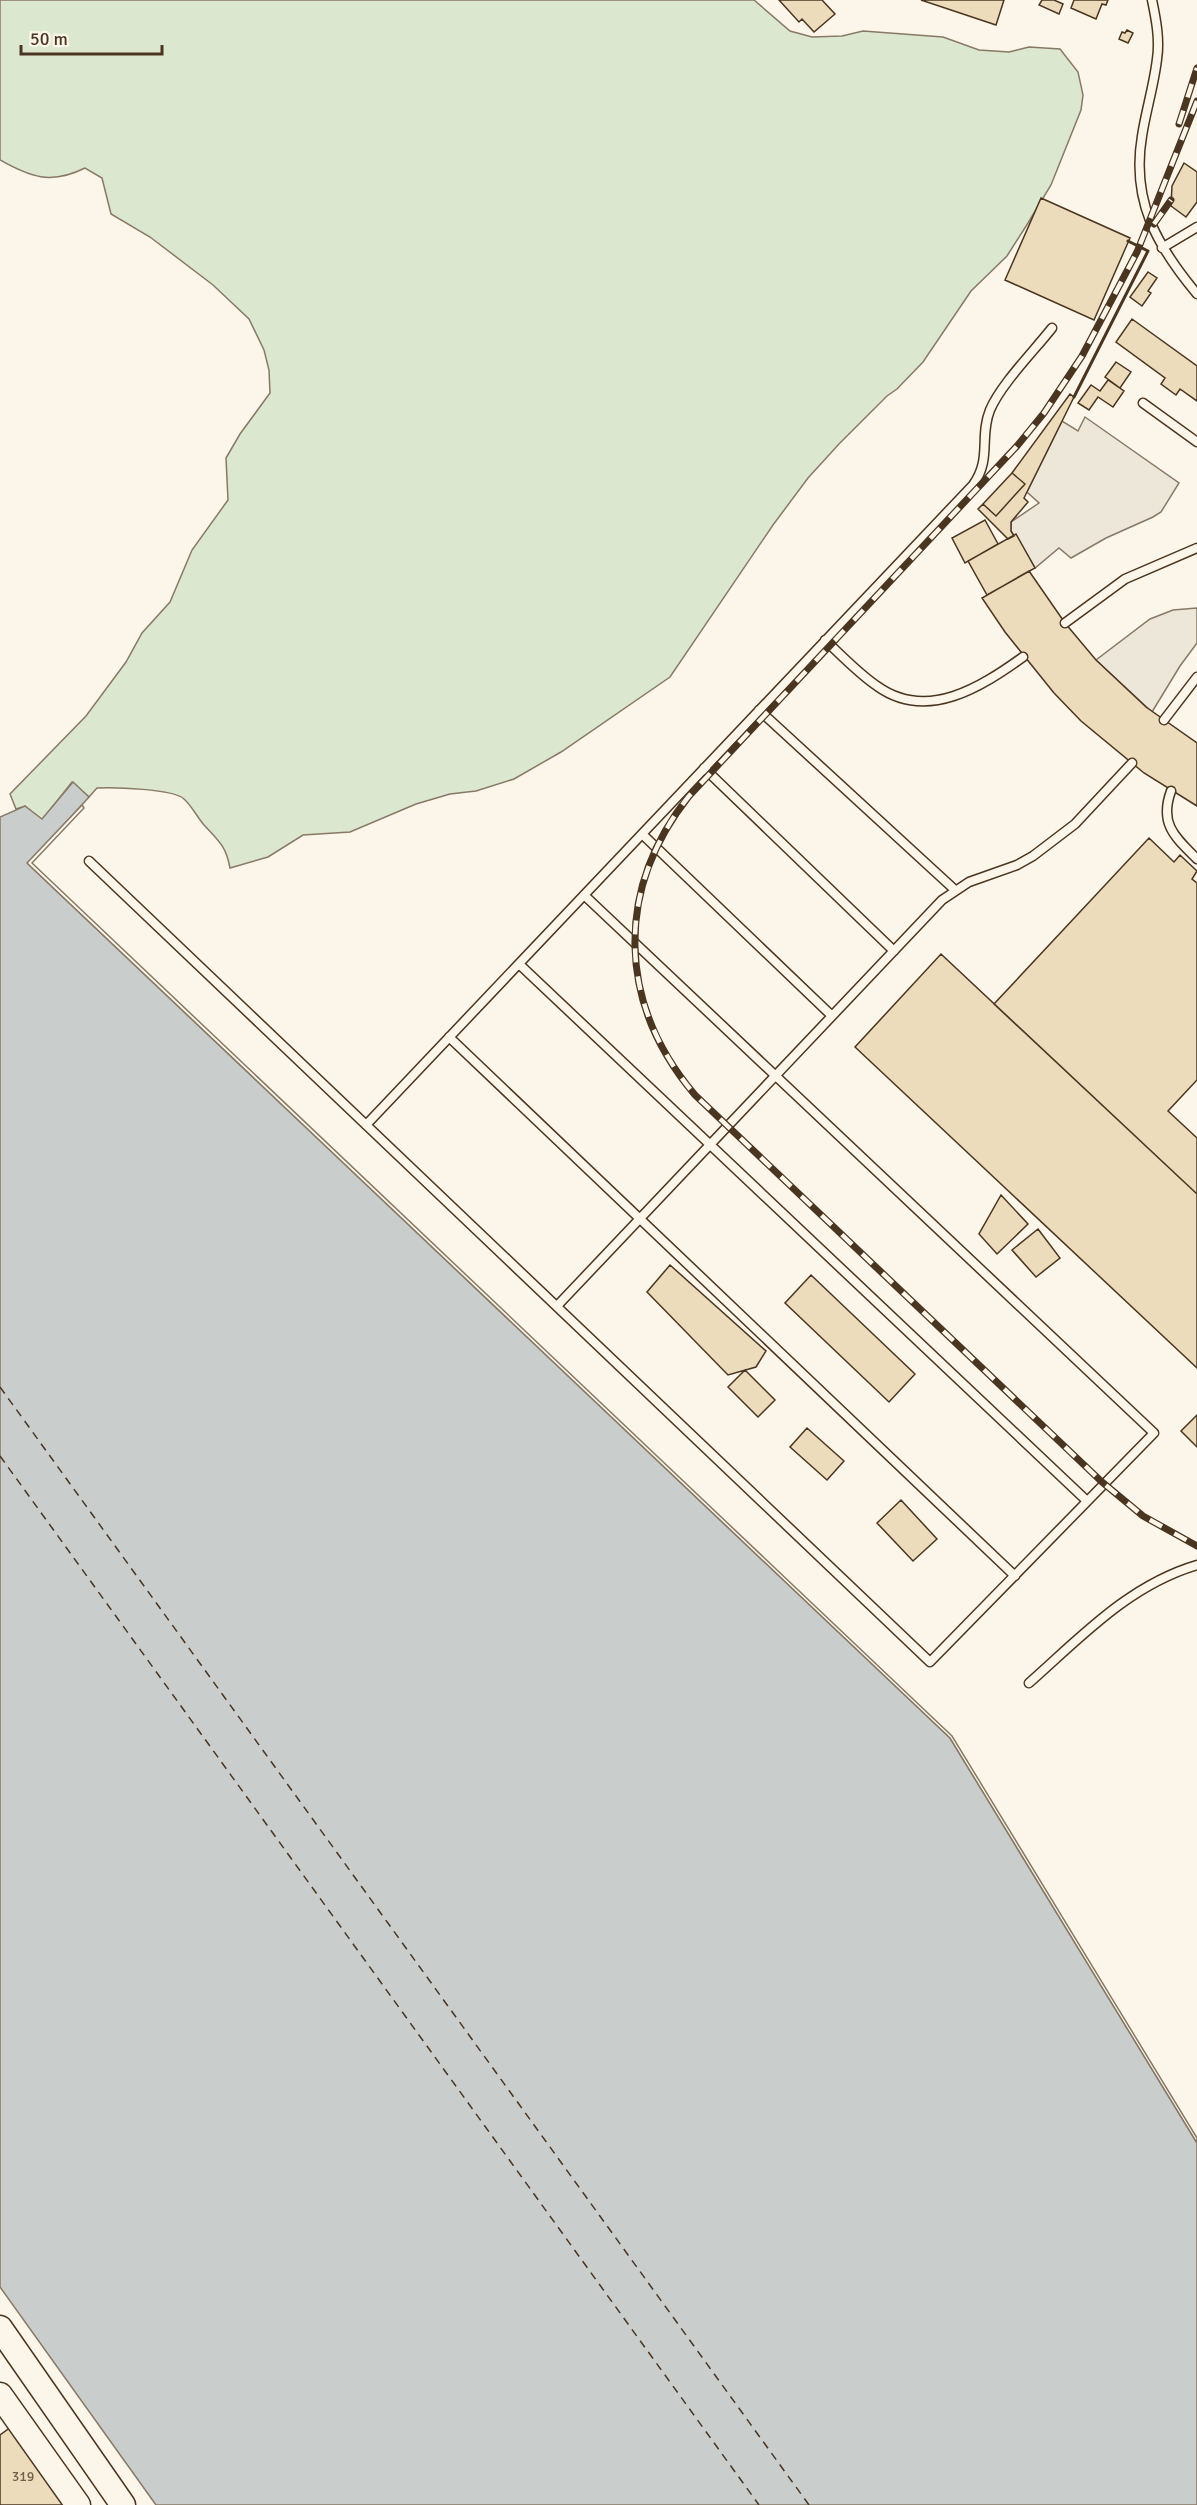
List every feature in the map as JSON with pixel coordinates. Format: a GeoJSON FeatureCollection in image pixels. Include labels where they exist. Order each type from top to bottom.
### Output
{"type":"FeatureCollection","features":[{"type":"Feature","properties":{"kind":"main road"},"geometry":{"type":"LineString","coordinates":[[0,2328],[123,2505]]}},
{"type":"Feature","properties":{"kind":"main road"},"geometry":{"type":"LineString","coordinates":[[0,2395],[78,2505]]}},
{"type":"Feature","properties":{"kind":"lane"},"geometry":{"type":"LineString","coordinates":[[1152,0],[1158,38],[1158,57],[1140,158],[1146,208],[1162,248],[1197,294]]}},
{"type":"Feature","properties":{"kind":"lane"},"geometry":{"type":"LineString","coordinates":[[1162,248],[1197,226]]}},
{"type":"Feature","properties":{"kind":"lane"},"geometry":{"type":"LineString","coordinates":[[366,1125],[978,478],[984,463],[985,430],[990,410],[1052,328]]}},
{"type":"Feature","properties":{"kind":"lane"},"geometry":{"type":"LineString","coordinates":[[1143,403],[1197,442]]}},
{"type":"Feature","properties":{"kind":"lane"},"geometry":{"type":"LineString","coordinates":[[1065,623],[1125,579],[1197,548]]}},
{"type":"Feature","properties":{"kind":"lane"},"geometry":{"type":"LineString","coordinates":[[825,640],[877,687],[897,696],[917,700],[931,701],[959,696],[1023,657]]}},
{"type":"Feature","properties":{"kind":"lane"},"geometry":{"type":"LineString","coordinates":[[1164,720],[1197,677]]}},
{"type":"Feature","properties":{"kind":"lane"},"geometry":{"type":"LineString","coordinates":[[759,710],[955,890]]}},
{"type":"Feature","properties":{"kind":"lane"},"geometry":{"type":"LineString","coordinates":[[557,1306],[942,900],[969,882],[1017,865],[1033,856],[1075,824],[1132,763]]}},
{"type":"Feature","properties":{"kind":"lane"},"geometry":{"type":"LineString","coordinates":[[704,768],[894,951]]}},
{"type":"Feature","properties":{"kind":"lane"},"geometry":{"type":"LineString","coordinates":[[1171,791],[1166,812],[1168,822],[1178,841],[1197,859]]}},
{"type":"Feature","properties":{"kind":"lane"},"geometry":{"type":"LineString","coordinates":[[642,834],[832,1016]]}},
{"type":"Feature","properties":{"kind":"lane"},"geometry":{"type":"LineString","coordinates":[[89,861],[930,1662],[1154,1433],[584,896]]}},
{"type":"Feature","properties":{"kind":"lane"},"geometry":{"type":"LineString","coordinates":[[519,964],[1088,1501]]}},
{"type":"Feature","properties":{"kind":"lane"},"geometry":{"type":"LineString","coordinates":[[449,1037],[1015,1576]]}},
{"type":"Feature","properties":{"kind":"lane"},"geometry":{"type":"LineString","coordinates":[[1029,1683],[1114,1607],[1135,1592],[1157,1579],[1197,1565]]}},
{"type":"Feature","properties":{"kind":"green space"},"geometry":{"type":"Polygon","coordinates":[[[0,0],[754,0],[790,31],[812,37],[842,36],[863,31],[943,37],[979,50],[1009,52],[1029,47],[1060,49],[1078,72],[1083,95],[1081,110],[1051,185],[1007,256],[971,291],[923,362],[839,444],[808,478],[773,525],[670,677],[561,752],[514,779],[476,791],[450,794],[416,804],[350,832],[303,835],[268,857],[230,868],[221,844],[187,802],[178,796],[143,789],[97,788],[89,797],[72,782],[42,820],[25,806],[16,809],[10,794],[86,716],[126,662],[142,633],[170,602],[192,550],[228,500],[226,458],[240,434],[270,393],[269,370],[264,350],[249,319],[213,285],[150,237],[111,214],[102,178],[85,168],[62,176],[41,177],[21,171],[0,160],[0,0]]]}},
{"type":"Feature","properties":{"kind":"shaded area"},"geometry":{"type":"Polygon","coordinates":[[[1085,417],[1179,483],[1161,512],[1153,517],[1106,538],[1071,558],[1059,548],[1035,568],[1016,535],[1014,536],[1011,531],[1011,522],[1039,503],[1027,492],[1062,421],[1078,431],[1085,417]]]}},
{"type":"Feature","properties":{"kind":"shaded area"},"geometry":{"type":"Polygon","coordinates":[[[1197,608],[1197,643],[1152,712],[1096,660],[1150,619],[1173,610],[1197,608]]]}},
{"type":"Feature","properties":{"kind":"shaded area"},"geometry":{"type":"Polygon","coordinates":[[[73,782],[89,797],[28,864],[950,1738],[1197,2143],[1197,2505],[156,2505],[0,2287],[0,817],[25,806],[42,819],[73,782]]]}},
{"type":"Feature","properties":{"kind":"pier"},"geometry":{"type":"Polygon","coordinates":[[[82,805],[84,808],[32,863],[952,1736],[1197,2138],[1197,2143],[950,1738],[27,863],[82,805]]]}},
{"type":"Feature","properties":{"kind":"building"},"geometry":{"type":"Polygon","coordinates":[[[779,0],[822,0],[835,14],[814,32],[802,19],[799,22],[779,0]]]}},
{"type":"Feature","properties":{"kind":"building"},"geometry":{"type":"Polygon","coordinates":[[[921,0],[1004,0],[996,25],[921,0]]]}},
{"type":"Feature","properties":{"kind":"building"},"geometry":{"type":"Polygon","coordinates":[[[1042,0],[1054,0],[1063,4],[1059,14],[1039,5],[1042,0]]]}},
{"type":"Feature","properties":{"kind":"building"},"geometry":{"type":"Polygon","coordinates":[[[1074,0],[1108,0],[1106,5],[1102,4],[1096,19],[1071,8],[1074,0]]]}},
{"type":"Feature","properties":{"kind":"building"},"geometry":{"type":"Polygon","coordinates":[[[1127,30],[1133,33],[1128,43],[1119,39],[1122,32],[1125,33],[1127,30]]]}},
{"type":"Feature","properties":{"kind":"building"},"geometry":{"type":"Polygon","coordinates":[[[1184,163],[1197,172],[1197,202],[1186,217],[1171,206],[1172,186],[1184,163]]]}},
{"type":"Feature","properties":{"kind":"building"},"geometry":{"type":"Polygon","coordinates":[[[1041,198],[1130,238],[1094,320],[1005,280],[1041,198]]]}},
{"type":"Feature","properties":{"kind":"building"},"geometry":{"type":"Polygon","coordinates":[[[1148,272],[1157,278],[1142,306],[1130,297],[1148,272]]]}},
{"type":"Feature","properties":{"kind":"building"},"geometry":{"type":"Polygon","coordinates":[[[1132,319],[1197,366],[1197,401],[1180,389],[1176,395],[1161,384],[1165,378],[1116,342],[1132,319]]]}},
{"type":"Feature","properties":{"kind":"building"},"geometry":{"type":"Polygon","coordinates":[[[1116,362],[1131,372],[1120,388],[1105,377],[1116,362]]]}},
{"type":"Feature","properties":{"kind":"building"},"geometry":{"type":"Polygon","coordinates":[[[1108,380],[1124,391],[1113,407],[1098,397],[1089,410],[1078,403],[1091,385],[1100,391],[1108,380]]]}},
{"type":"Feature","properties":{"kind":"building"},"geometry":{"type":"Polygon","coordinates":[[[1070,394],[1074,397],[1024,498],[1028,502],[1011,522],[1011,531],[1014,536],[1008,539],[978,509],[983,504],[996,516],[1025,484],[1012,473],[1070,394]]]}},
{"type":"Feature","properties":{"kind":"building"},"geometry":{"type":"Polygon","coordinates":[[[1012,473],[1025,484],[996,516],[983,504],[1012,473]]]}},
{"type":"Feature","properties":{"kind":"building"},"geometry":{"type":"Polygon","coordinates":[[[985,520],[998,544],[965,563],[952,538],[985,520]]]}},
{"type":"Feature","properties":{"kind":"building"},"geometry":{"type":"Polygon","coordinates":[[[1016,534],[1035,568],[987,595],[968,561],[1016,534]]]}},
{"type":"Feature","properties":{"kind":"building"},"geometry":{"type":"Polygon","coordinates":[[[1029,571],[1065,623],[1096,660],[1146,707],[1197,743],[1197,806],[1144,773],[1081,721],[1054,693],[1005,632],[982,598],[1029,571]]]}},
{"type":"Feature","properties":{"kind":"building"},"geometry":{"type":"Polygon","coordinates":[[[1149,838],[1174,862],[1180,855],[1197,871],[1192,879],[1197,883],[1197,1080],[1168,1111],[1197,1138],[1197,1194],[994,1004],[1149,838]]]}},
{"type":"Feature","properties":{"kind":"building"},"geometry":{"type":"Polygon","coordinates":[[[941,954],[1197,1194],[1197,1368],[855,1047],[941,954]]]}},
{"type":"Feature","properties":{"kind":"building"},"geometry":{"type":"Polygon","coordinates":[[[1001,1195],[1028,1224],[997,1254],[979,1234],[1001,1195]]]}},
{"type":"Feature","properties":{"kind":"building"},"geometry":{"type":"Polygon","coordinates":[[[1038,1229],[1060,1258],[1036,1277],[1012,1250],[1038,1229]]]}},
{"type":"Feature","properties":{"kind":"building"},"geometry":{"type":"Polygon","coordinates":[[[670,1265],[766,1351],[756,1367],[728,1375],[647,1292],[670,1265]]]}},
{"type":"Feature","properties":{"kind":"building"},"geometry":{"type":"Polygon","coordinates":[[[811,1275],[915,1374],[889,1402],[785,1303],[811,1275]]]}},
{"type":"Feature","properties":{"kind":"building"},"geometry":{"type":"Polygon","coordinates":[[[745,1370],[775,1400],[758,1417],[728,1387],[745,1370]]]}},
{"type":"Feature","properties":{"kind":"building"},"geometry":{"type":"Polygon","coordinates":[[[1197,1415],[1197,1447],[1181,1431],[1197,1415]]]}},
{"type":"Feature","properties":{"kind":"building"},"geometry":{"type":"Polygon","coordinates":[[[807,1428],[844,1461],[827,1480],[790,1447],[807,1428]]]}},
{"type":"Feature","properties":{"kind":"building"},"geometry":{"type":"Polygon","coordinates":[[[901,1500],[937,1539],[913,1561],[877,1523],[901,1500]]]}},
{"type":"Feature","properties":{"kind":"building"},"geometry":{"type":"Polygon","coordinates":[[[11,2427],[67,2505],[0,2505],[0,2435],[11,2427]]]}},
{"type":"Feature","properties":{"kind":"ferry route"},"geometry":{"type":"LineString","coordinates":[[0,1387],[809,2505]]}},
{"type":"Feature","properties":{"kind":"ferry route"},"geometry":{"type":"LineString","coordinates":[[0,1456],[759,2505]]}},
{"type":"Feature","properties":{"kind":"railway"},"geometry":{"type":"LineString","coordinates":[[1179,124],[1197,68]]}},
{"type":"Feature","properties":{"kind":"railway"},"geometry":{"type":"LineString","coordinates":[[1197,101],[1137,252],[1082,356],[1044,413],[1017,446],[689,796],[665,832],[647,870],[638,908],[635,947],[639,985],[651,1023],[670,1060],[695,1095],[1102,1482],[1143,1516],[1197,1546]]}},
{"type":"Feature","properties":{"kind":"railway"},"geometry":{"type":"LineString","coordinates":[[1154,224],[1171,200]]}},
{"type":"Feature","properties":{"kind":"wall"},"geometry":{"type":"LineString","coordinates":[[1074,397],[1148,251],[1128,241]]}}]}
